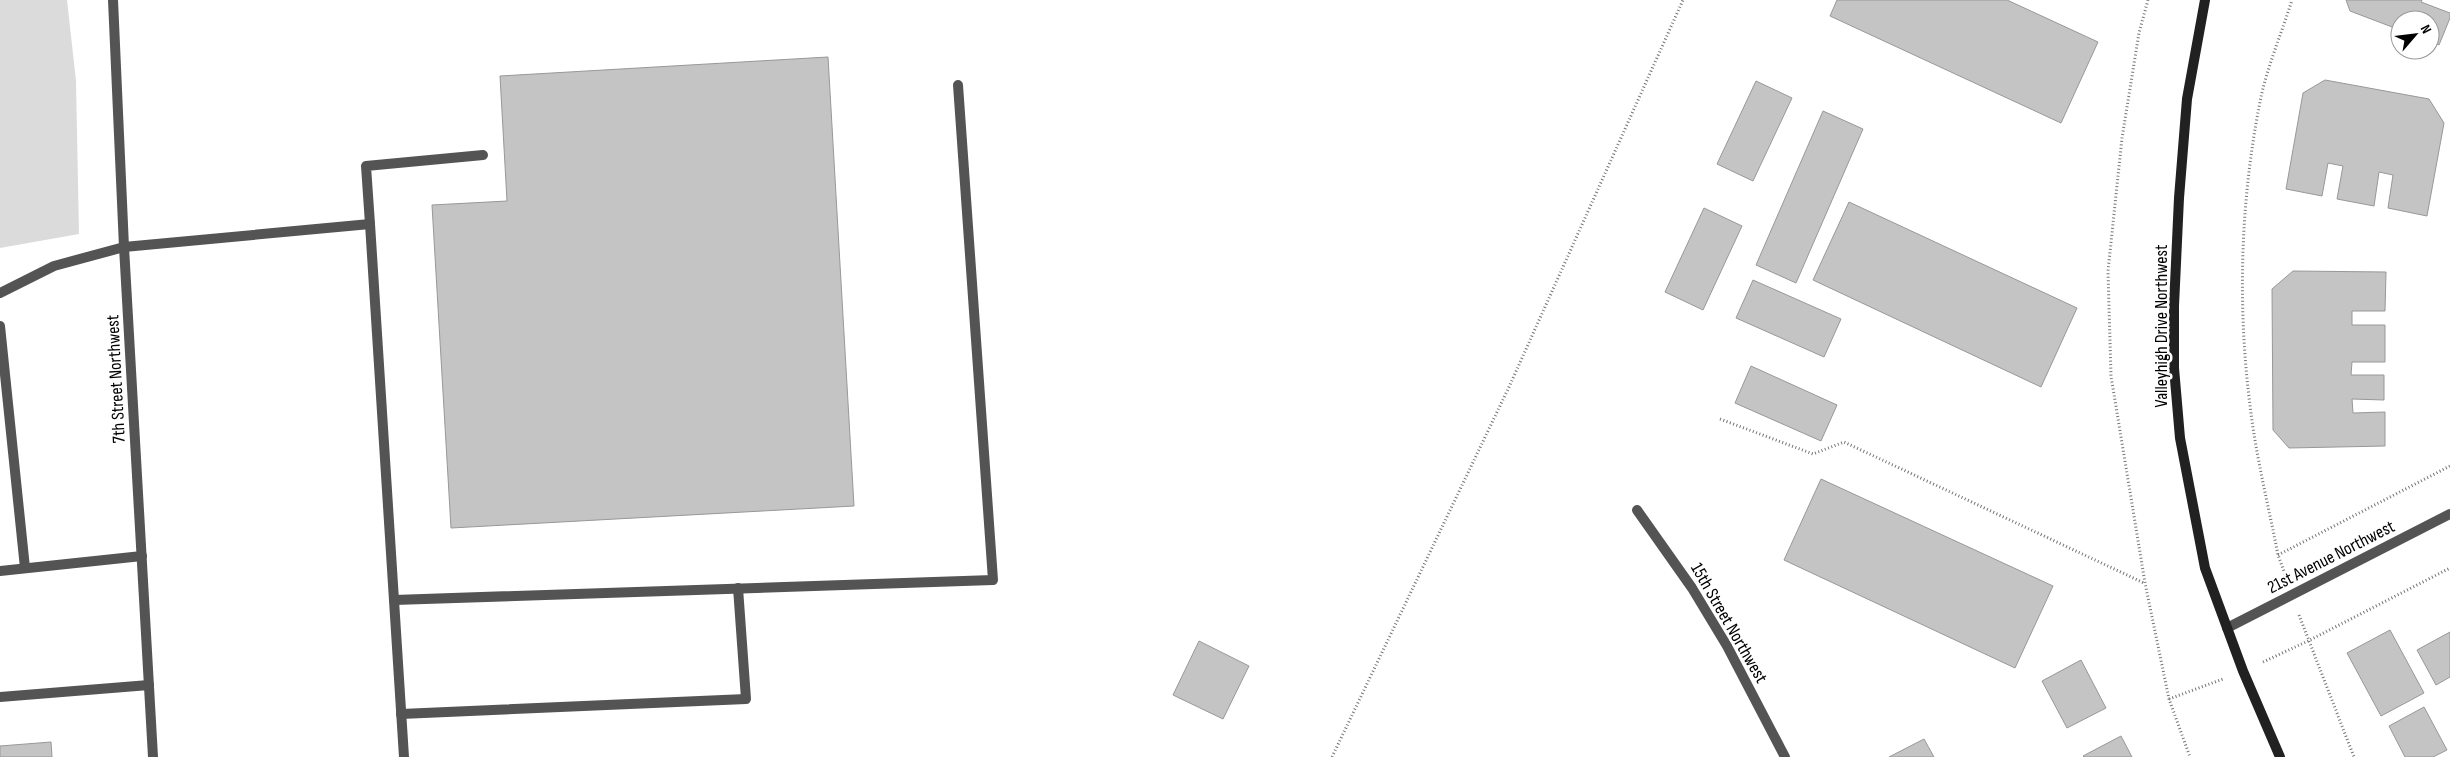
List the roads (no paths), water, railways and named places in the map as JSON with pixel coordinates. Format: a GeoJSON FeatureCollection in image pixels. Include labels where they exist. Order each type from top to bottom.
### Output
{"type":"FeatureCollection","features":[{"type":"Feature","properties":{"kind":"main road","name":"Valleyhigh Drive Northwest"},"geometry":{"type":"LineString","coordinates":[[2205,0],[2187,99],[2179,198],[2174,306],[2174,368],[2180,438],[2206,568],[2227,628],[2280,757]]}},
{"type":"Feature","properties":{"kind":"street","name":"7th Street Northwest"},"geometry":{"type":"LineString","coordinates":[[113,0],[124,247],[153,757]]}},
{"type":"Feature","properties":{"kind":"street"},"geometry":{"type":"LineString","coordinates":[[394,600],[993,580],[958,85]]}},
{"type":"Feature","properties":{"kind":"street"},"geometry":{"type":"LineString","coordinates":[[404,757],[366,166],[483,155]]}},
{"type":"Feature","properties":{"kind":"street"},"geometry":{"type":"LineString","coordinates":[[0,293],[54,266],[124,247],[370,224]]}},
{"type":"Feature","properties":{"kind":"street"},"geometry":{"type":"LineString","coordinates":[[0,326],[25,568]]}},
{"type":"Feature","properties":{"kind":"street","name":"15th Street Northwest"},"geometry":{"type":"LineString","coordinates":[[1637,510],[1692,588],[1712,621],[1785,757]]}},
{"type":"Feature","properties":{"kind":"street","name":"21st Avenue Northwest"},"geometry":{"type":"LineString","coordinates":[[2227,628],[2450,514]]}},
{"type":"Feature","properties":{"kind":"street"},"geometry":{"type":"LineString","coordinates":[[0,571],[142,556]]}},
{"type":"Feature","properties":{"kind":"street"},"geometry":{"type":"LineString","coordinates":[[401,714],[746,699],[738,588]]}},
{"type":"Feature","properties":{"kind":"street"},"geometry":{"type":"LineString","coordinates":[[0,697],[149,685]]}}]}
